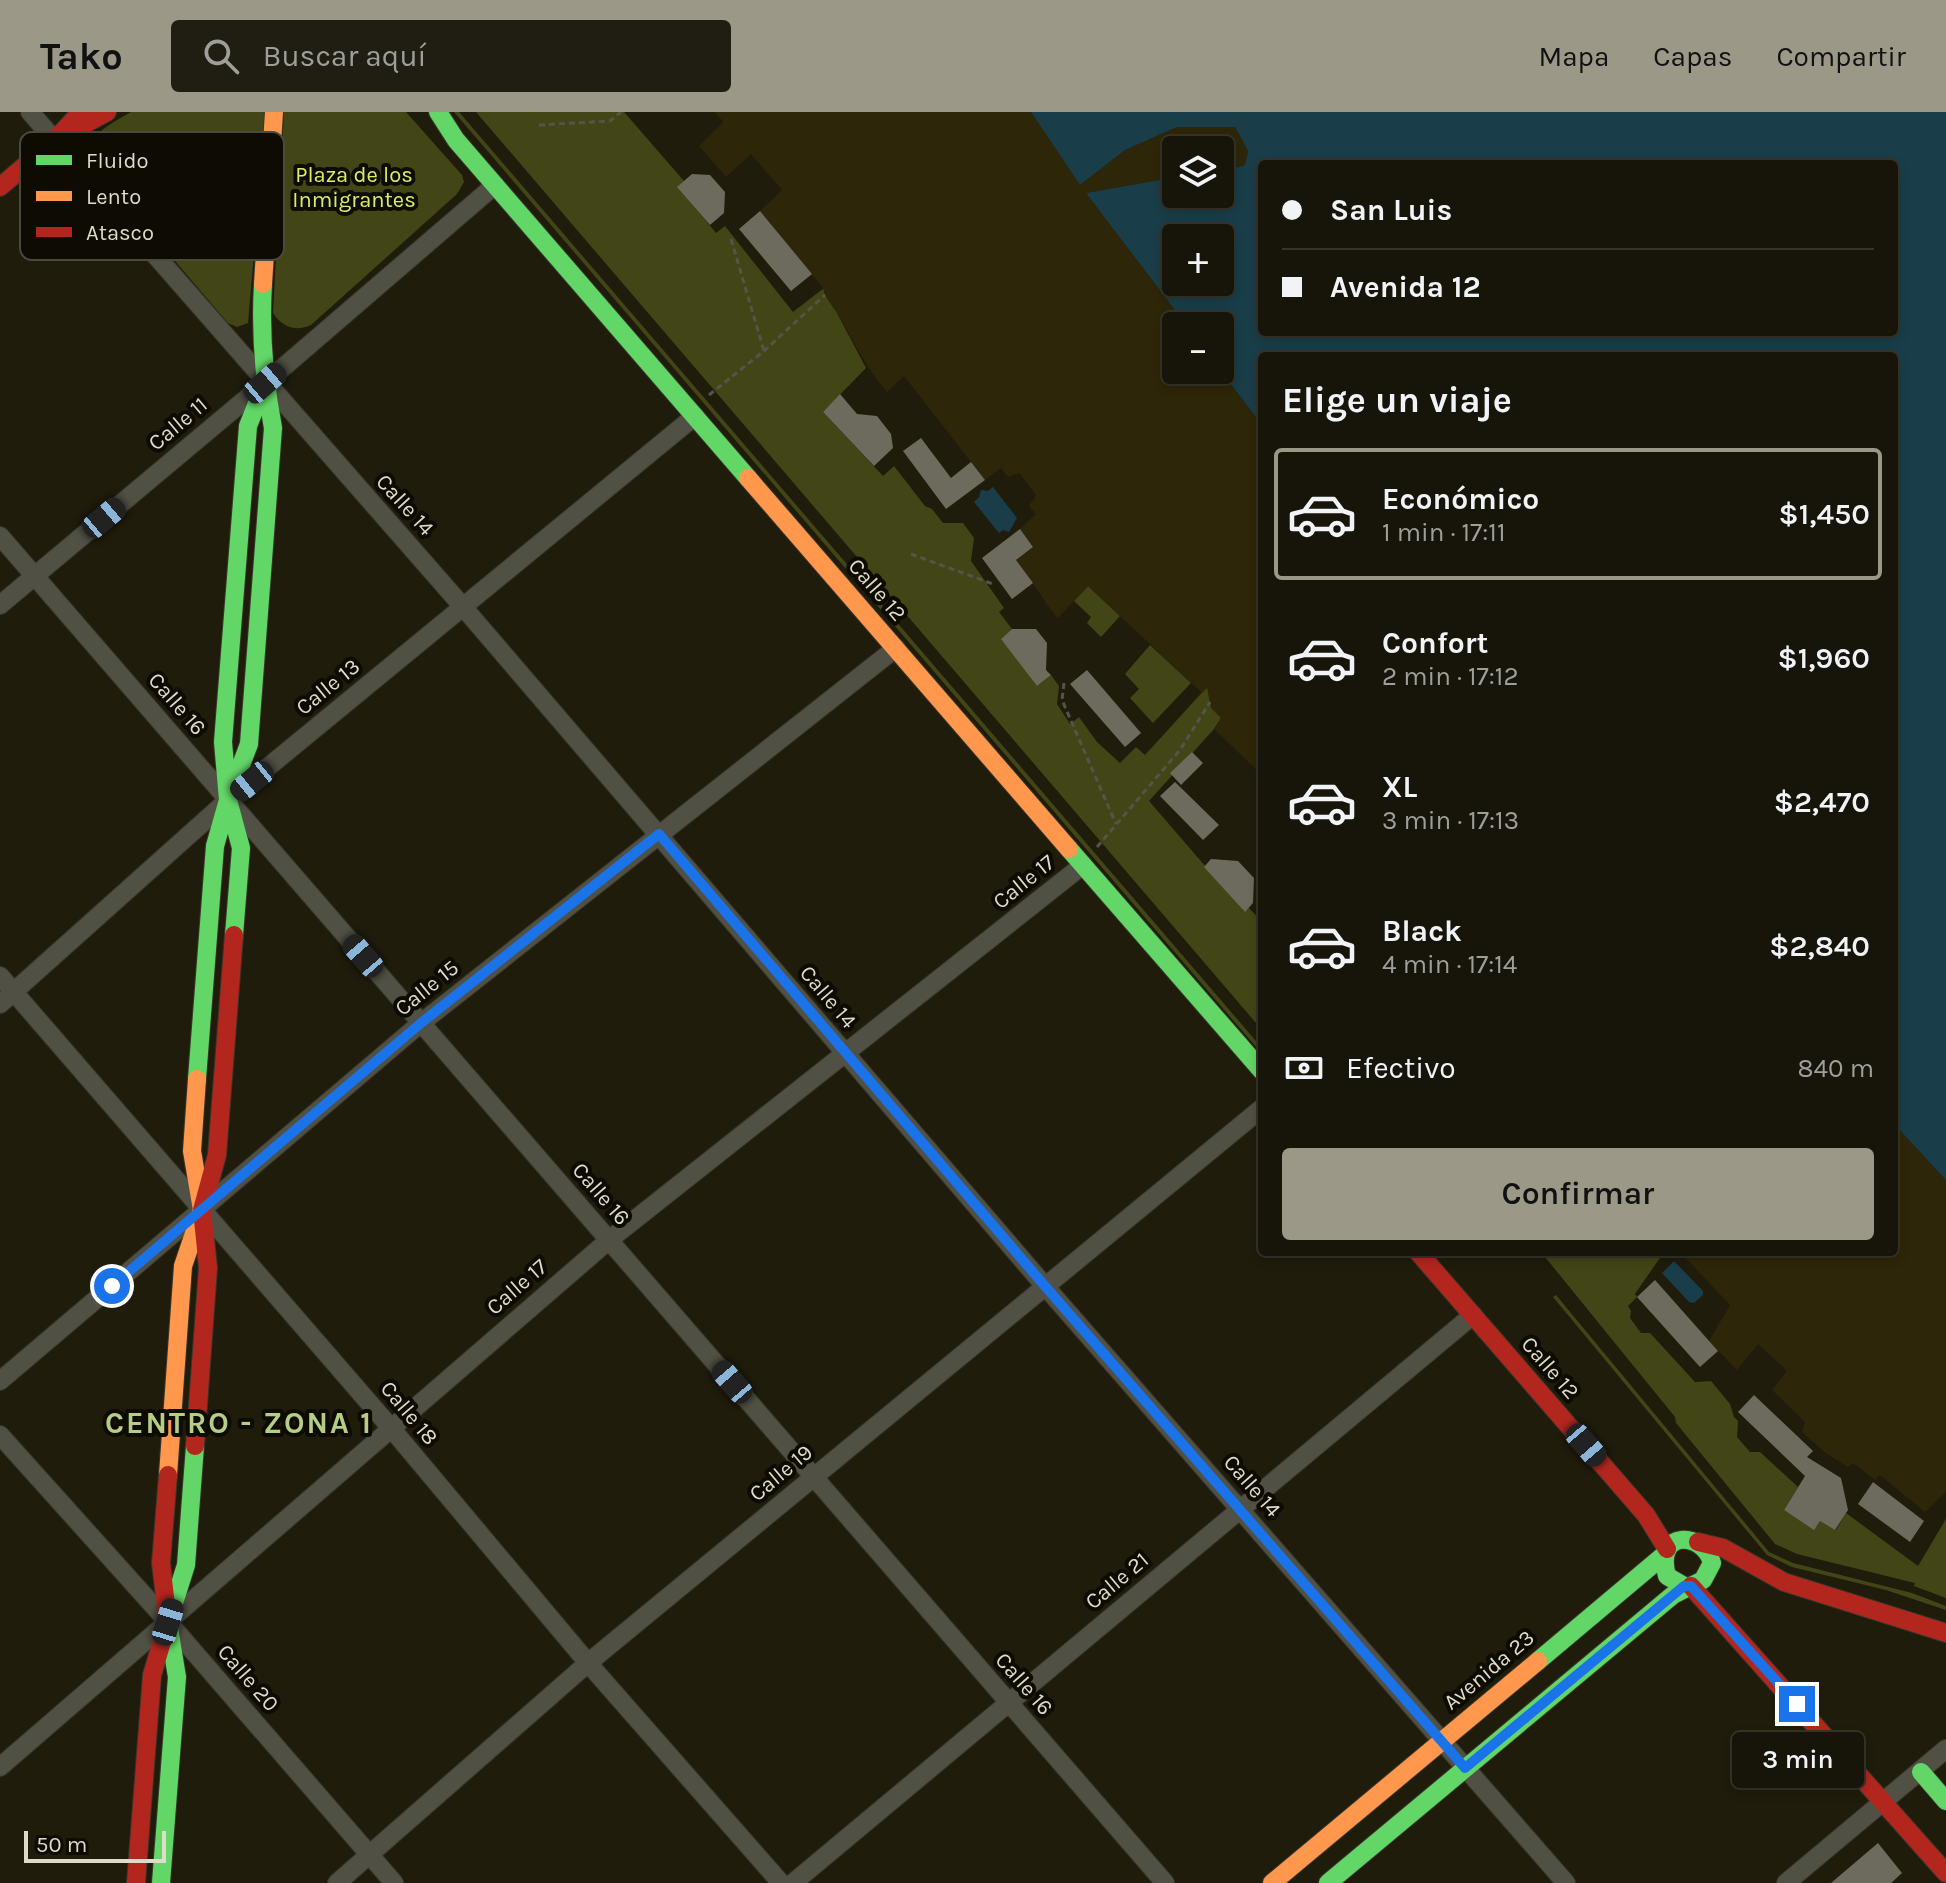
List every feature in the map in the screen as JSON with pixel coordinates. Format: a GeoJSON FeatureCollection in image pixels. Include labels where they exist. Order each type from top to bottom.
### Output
{"type":"FeatureCollection","features":[{"type":"Feature","properties":{"kind":"main road"},"geometry":{"type":"LineString","coordinates":[[62,132],[81,112]]}},
{"type":"Feature","properties":{"kind":"main road"},"geometry":{"type":"LineString","coordinates":[[70,132],[107,112]]}},
{"type":"Feature","properties":{"kind":"main road"},"geometry":{"type":"LineString","coordinates":[[273,132],[274,112]]}},
{"type":"Feature","properties":{"kind":"main road"},"geometry":{"type":"LineString","coordinates":[[422,112],[456,140]]}},
{"type":"Feature","properties":{"kind":"main road"},"geometry":{"type":"LineString","coordinates":[[438,112],[456,140]]}},
{"type":"Feature","properties":{"kind":"main road","name":"Calle 12"},"geometry":{"type":"LineString","coordinates":[[456,140],[1258,1066]]}},
{"type":"Feature","properties":{"kind":"main road"},"geometry":{"type":"LineString","coordinates":[[0,187],[20,170]]}},
{"type":"Feature","properties":{"kind":"main road"},"geometry":{"type":"LineString","coordinates":[[136,1883],[152,1675],[186,1565],[208,1268],[202,1210],[217,1155],[241,848],[228,800],[249,744],[273,428],[265,383],[261,319],[265,260]]}},
{"type":"Feature","properties":{"kind":"main road","name":"Calle 12"},"geometry":{"type":"LineString","coordinates":[[1421,1256],[1646,1515],[1665,1552]]}},
{"type":"Feature","properties":{"kind":"main road","name":"Calle 12"},"geometry":{"type":"LineString","coordinates":[[1646,1515],[1694,1540],[1723,1548],[1784,1582],[1946,1633]]}},
{"type":"Feature","properties":{"kind":"main road"},"geometry":{"type":"LineString","coordinates":[[1328,1883],[1688,1586],[1704,1579],[1710,1567],[1708,1552],[1694,1540],[1677,1541],[1665,1552],[1663,1563],[1667,1576],[1688,1586],[1946,1873]]}},
{"type":"Feature","properties":{"kind":"main road","name":"Avenida 23"},"geometry":{"type":"LineString","coordinates":[[1272,1883],[1665,1552]]}},
{"type":"Feature","properties":{"kind":"main road"},"geometry":{"type":"LineString","coordinates":[[161,1883],[177,1677],[168,1622]]}},
{"type":"Feature","properties":{"kind":"main road"},"geometry":{"type":"LineString","coordinates":[[1921,1772],[1946,1801]]}},
{"type":"Feature","properties":{"kind":"street","name":"Calle 14"},"geometry":{"type":"LineString","coordinates":[[30,112],[47,132]]}},
{"type":"Feature","properties":{"kind":"street","name":"Calle 11"},"geometry":{"type":"LineString","coordinates":[[0,605],[495,185]]}},
{"type":"Feature","properties":{"kind":"street","name":"Calle 14"},"geometry":{"type":"LineString","coordinates":[[158,260],[464,608],[1044,1285],[1566,1883]]}},
{"type":"Feature","properties":{"kind":"street","name":"Calle 13"},"geometry":{"type":"LineString","coordinates":[[7,998],[228,800],[695,416]]}},
{"type":"Feature","properties":{"kind":"street","name":"Calle 16"},"geometry":{"type":"LineString","coordinates":[[0,536],[1165,1883]]}},
{"type":"Feature","properties":{"kind":"street","name":"Calle 15"},"geometry":{"type":"LineString","coordinates":[[0,1381],[421,1023],[896,648]]}},
{"type":"Feature","properties":{"kind":"street","name":"Calle 17"},"geometry":{"type":"LineString","coordinates":[[0,1767],[609,1240],[1083,865]]}},
{"type":"Feature","properties":{"kind":"street","name":"Calle 18"},"geometry":{"type":"LineString","coordinates":[[0,976],[7,998],[202,1210],[391,1428],[588,1663],[781,1883]]}},
{"type":"Feature","properties":{"kind":"street","name":"Calle 19"},"geometry":{"type":"LineString","coordinates":[[337,1883],[588,1663],[1258,1111]]}},
{"type":"Feature","properties":{"kind":"street","name":"Calle 21"},"geometry":{"type":"LineString","coordinates":[[793,1883],[1473,1315]]}},
{"type":"Feature","properties":{"kind":"street","name":"Calle 20"},"geometry":{"type":"LineString","coordinates":[[0,1435],[168,1622],[394,1883]]}},
{"type":"Feature","properties":{"kind":"street"},"geometry":{"type":"LineString","coordinates":[[1786,1883],[1946,1749]]}},
{"type":"Feature","properties":{"kind":"path"},"geometry":{"type":"LineString","coordinates":[[539,125],[610,121],[621,112]]}},
{"type":"Feature","properties":{"kind":"path"},"geometry":{"type":"LineString","coordinates":[[731,239],[764,351]]}},
{"type":"Feature","properties":{"kind":"path"},"geometry":{"type":"LineString","coordinates":[[709,395],[764,351],[825,295]]}},
{"type":"Feature","properties":{"kind":"path"},"geometry":{"type":"LineString","coordinates":[[911,554],[993,584]]}},
{"type":"Feature","properties":{"kind":"path"},"geometry":{"type":"LineString","coordinates":[[1064,683],[1062,700],[1117,825]]}},
{"type":"Feature","properties":{"kind":"path"},"geometry":{"type":"LineString","coordinates":[[1097,847],[1180,750],[1210,702]]}},
{"type":"Feature","properties":{"kind":"green space"},"geometry":{"type":"Polygon","coordinates":[[[131,112],[266,112],[264,132],[101,132],[131,112]]]}},
{"type":"Feature","properties":{"kind":"green space","name":"Plaza de los Inmigrantes"},"geometry":{"type":"Polygon","coordinates":[[[284,112],[406,112],[462,175],[464,182],[457,194],[311,325],[300,328],[285,325],[273,313],[276,260],[284,260],[284,112]]]}},
{"type":"Feature","properties":{"kind":"green space"},"geometry":{"type":"Polygon","coordinates":[[[454,112],[459,112],[1258,1043],[1258,1049],[454,112]]]}},
{"type":"Feature","properties":{"kind":"green space"},"geometry":{"type":"Polygon","coordinates":[[[476,112],[624,112],[684,181],[678,187],[716,233],[725,226],[793,312],[824,288],[866,368],[823,412],[883,476],[894,466],[925,506],[932,509],[943,523],[963,523],[974,538],[971,561],[1004,608],[999,612],[1012,629],[1002,638],[1037,686],[1051,675],[1059,686],[1057,704],[1070,724],[1079,717],[1097,742],[1120,763],[1136,747],[1145,755],[1207,687],[1221,718],[1149,801],[1244,911],[1249,908],[1258,918],[1258,1025],[476,112]]]}},
{"type":"Feature","properties":{"kind":"green space"},"geometry":{"type":"Polygon","coordinates":[[[174,260],[253,260],[248,323],[237,327],[228,323],[174,260]]]}},
{"type":"Feature","properties":{"kind":"green space"},"geometry":{"type":"Polygon","coordinates":[[[1088,586],[1120,616],[1101,637],[1087,623],[1091,617],[1074,601],[1088,586]]]}},
{"type":"Feature","properties":{"kind":"green space"},"geometry":{"type":"Polygon","coordinates":[[[1150,645],[1191,683],[1153,723],[1130,698],[1139,689],[1125,674],[1150,645]]]}},
{"type":"Feature","properties":{"kind":"green space"},"geometry":{"type":"Polygon","coordinates":[[[1544,1256],[1661,1256],[1635,1294],[1637,1297],[1628,1306],[1630,1318],[1641,1333],[1650,1333],[1695,1382],[1711,1381],[1730,1404],[1738,1421],[1737,1437],[1750,1452],[1760,1452],[1798,1487],[1784,1510],[1814,1529],[1820,1521],[1836,1530],[1846,1513],[1918,1566],[1946,1519],[1946,1598],[1914,1586],[1915,1583],[1797,1554],[1775,1544],[1676,1423],[1675,1417],[1544,1256]]]}},
{"type":"Feature","properties":{"kind":"green space"},"geometry":{"type":"Polygon","coordinates":[[[1556,1295],[1769,1552],[1793,1563],[1912,1593],[1946,1606],[1946,1610],[1886,1590],[1792,1567],[1767,1555],[1553,1297],[1556,1295]]]}},
{"type":"Feature","properties":{"kind":"sand"},"geometry":{"type":"Polygon","coordinates":[[[715,112],[1031,112],[1080,185],[1125,150],[1177,127],[1235,127],[1248,151],[1245,165],[1234,168],[1234,136],[1162,136],[1162,179],[1086,193],[1176,312],[1162,312],[1162,384],[1231,384],[1258,420],[1258,771],[1214,729],[1221,718],[1211,708],[1207,688],[1202,693],[1088,586],[1058,618],[1054,614],[1016,560],[1033,547],[1020,529],[1036,514],[1029,506],[1036,495],[1019,473],[1008,477],[1001,468],[985,480],[904,376],[887,392],[866,364],[823,288],[760,211],[782,190],[751,154],[726,177],[699,146],[723,122],[715,112]]]}},
{"type":"Feature","properties":{"kind":"sand"},"geometry":{"type":"Polygon","coordinates":[[[1898,1128],[1946,1180],[1946,1492],[1925,1512],[1880,1475],[1875,1480],[1853,1463],[1848,1467],[1827,1454],[1802,1432],[1805,1422],[1772,1390],[1787,1371],[1758,1344],[1737,1370],[1709,1341],[1730,1305],[1684,1256],[1898,1256],[1898,1128]]]}},
{"type":"Feature","properties":{"kind":"water"},"geometry":{"type":"Polygon","coordinates":[[[1031,112],[1946,112],[1946,1180],[1898,1128],[1898,352],[1258,352],[1258,420],[1231,384],[1234,384],[1234,312],[1176,312],[1164,296],[1234,296],[1234,224],[1162,224],[1162,293],[1086,193],[1162,179],[1162,208],[1234,208],[1234,168],[1245,165],[1248,151],[1235,127],[1177,127],[1125,150],[1080,185],[1031,112]]]}},
{"type":"Feature","properties":{"kind":"water"},"geometry":{"type":"Polygon","coordinates":[[[993,487],[1017,518],[1009,532],[1003,530],[999,533],[974,502],[981,490],[988,491],[993,487]]]}},
{"type":"Feature","properties":{"kind":"water"},"geometry":{"type":"Polygon","coordinates":[[[1674,1261],[1703,1291],[1694,1303],[1689,1302],[1662,1273],[1674,1261]]]}},
{"type":"Feature","properties":{"kind":"building"},"geometry":{"type":"Polygon","coordinates":[[[692,174],[710,175],[725,192],[724,213],[710,225],[677,187],[692,174]]]}},
{"type":"Feature","properties":{"kind":"building"},"geometry":{"type":"Polygon","coordinates":[[[760,211],[812,274],[791,291],[739,229],[760,211]]]}},
{"type":"Feature","properties":{"kind":"building"},"geometry":{"type":"Polygon","coordinates":[[[840,394],[857,414],[877,416],[891,434],[893,448],[874,466],[823,412],[840,394]]]}},
{"type":"Feature","properties":{"kind":"building"},"geometry":{"type":"Polygon","coordinates":[[[921,438],[951,478],[971,462],[985,480],[946,509],[903,451],[921,438]]]}},
{"type":"Feature","properties":{"kind":"building"},"geometry":{"type":"Polygon","coordinates":[[[1020,529],[1033,547],[1016,560],[1033,583],[1012,599],[982,558],[1020,529]]]}},
{"type":"Feature","properties":{"kind":"building"},"geometry":{"type":"Polygon","coordinates":[[[1012,629],[1036,629],[1047,643],[1046,670],[1051,675],[1037,686],[1001,639],[1012,629]]]}},
{"type":"Feature","properties":{"kind":"building"},"geometry":{"type":"Polygon","coordinates":[[[1087,670],[1141,733],[1125,747],[1070,684],[1087,670]]]}},
{"type":"Feature","properties":{"kind":"building"},"geometry":{"type":"Polygon","coordinates":[[[1192,752],[1203,763],[1181,785],[1170,773],[1192,752]]]}},
{"type":"Feature","properties":{"kind":"building"},"geometry":{"type":"Polygon","coordinates":[[[1175,782],[1219,825],[1203,840],[1160,796],[1175,782]]]}},
{"type":"Feature","properties":{"kind":"building"},"geometry":{"type":"Polygon","coordinates":[[[1211,859],[1238,861],[1254,878],[1253,903],[1245,912],[1204,867],[1211,859]]]}},
{"type":"Feature","properties":{"kind":"building"},"geometry":{"type":"Polygon","coordinates":[[[1655,1280],[1718,1351],[1700,1367],[1637,1297],[1655,1280]]]}},
{"type":"Feature","properties":{"kind":"building"},"geometry":{"type":"Polygon","coordinates":[[[1754,1395],[1813,1451],[1807,1457],[1841,1478],[1848,1510],[1835,1530],[1820,1521],[1814,1530],[1784,1510],[1805,1476],[1738,1412],[1754,1395]]]}},
{"type":"Feature","properties":{"kind":"building"},"geometry":{"type":"Polygon","coordinates":[[[1873,1482],[1924,1521],[1910,1542],[1858,1504],[1873,1482]]]}},
{"type":"Feature","properties":{"kind":"building"},"geometry":{"type":"Polygon","coordinates":[[[1878,1843],[1902,1873],[1891,1883],[1831,1883],[1878,1843]]]}},
{"type":"Feature","properties":{"kind":"traffic: fast"},"geometry":{"type":"LineString","coordinates":[[438,112],[456,140],[748,478]]}},
{"type":"Feature","properties":{"kind":"traffic: fast"},"geometry":{"type":"LineString","coordinates":[[234,935],[241,848],[228,800],[249,744],[273,428],[264,356],[263,284]]}},
{"type":"Feature","properties":{"kind":"traffic: fast"},"geometry":{"type":"LineString","coordinates":[[197,1079],[215,846],[228,800],[223,742],[248,426],[265,383]]}},
{"type":"Feature","properties":{"kind":"traffic: fast"},"geometry":{"type":"LineString","coordinates":[[1069,849],[1258,1066]]}},
{"type":"Feature","properties":{"kind":"traffic: fast"},"geometry":{"type":"LineString","coordinates":[[161,1883],[177,1677],[168,1622],[186,1565],[195,1446]]}},
{"type":"Feature","properties":{"kind":"traffic: fast"},"geometry":{"type":"LineString","coordinates":[[1328,1883],[1673,1595],[1703,1580],[1712,1563],[1707,1553],[1700,1545],[1682,1540],[1667,1549],[1665,1560],[1667,1576],[1684,1586]]}},
{"type":"Feature","properties":{"kind":"traffic: fast"},"geometry":{"type":"LineString","coordinates":[[1538,1661],[1664,1555]]}},
{"type":"Feature","properties":{"kind":"traffic: fast"},"geometry":{"type":"LineString","coordinates":[[1921,1772],[1946,1801]]}},
{"type":"Feature","properties":{"kind":"traffic: slow"},"geometry":{"type":"LineString","coordinates":[[273,132],[274,112]]}},
{"type":"Feature","properties":{"kind":"traffic: slow"},"geometry":{"type":"LineString","coordinates":[[263,284],[265,260]]}},
{"type":"Feature","properties":{"kind":"traffic: slow"},"geometry":{"type":"LineString","coordinates":[[748,478],[1069,849]]}},
{"type":"Feature","properties":{"kind":"traffic: slow"},"geometry":{"type":"LineString","coordinates":[[168,1475],[183,1266],[202,1210],[192,1151],[197,1079]]}},
{"type":"Feature","properties":{"kind":"traffic: slow"},"geometry":{"type":"LineString","coordinates":[[1272,1883],[1538,1661]]}},
{"type":"Feature","properties":{"kind":"traffic: jam"},"geometry":{"type":"LineString","coordinates":[[62,132],[81,112]]}},
{"type":"Feature","properties":{"kind":"traffic: jam"},"geometry":{"type":"LineString","coordinates":[[70,132],[107,112]]}},
{"type":"Feature","properties":{"kind":"traffic: jam"},"geometry":{"type":"LineString","coordinates":[[0,187],[20,170]]}},
{"type":"Feature","properties":{"kind":"traffic: jam"},"geometry":{"type":"LineString","coordinates":[[195,1446],[208,1268],[202,1210],[217,1155],[234,935]]}},
{"type":"Feature","properties":{"kind":"traffic: jam"},"geometry":{"type":"LineString","coordinates":[[1421,1256],[1646,1515],[1667,1549]]}},
{"type":"Feature","properties":{"kind":"traffic: jam"},"geometry":{"type":"LineString","coordinates":[[136,1883],[152,1675],[168,1622],[161,1563],[168,1475]]}},
{"type":"Feature","properties":{"kind":"traffic: jam"},"geometry":{"type":"LineString","coordinates":[[1698,1542],[1723,1548],[1784,1582],[1946,1633]]}},
{"type":"Feature","properties":{"kind":"traffic: jam"},"geometry":{"type":"LineString","coordinates":[[1691,1586],[1946,1873]]}},
{"type":"Feature","properties":{"kind":"district","name":"CENTRO - ZONA 1"},"geometry":{"type":"Point","coordinates":[239,1423]}},
{"type":"Feature","properties":{"kind":"route"},"geometry":{"type":"LineString","coordinates":[[112,1286],[421,1023],[659,834],[1044,1285],[1465,1768],[1684,1586],[1691,1586],[1797,1704]]}}]}
